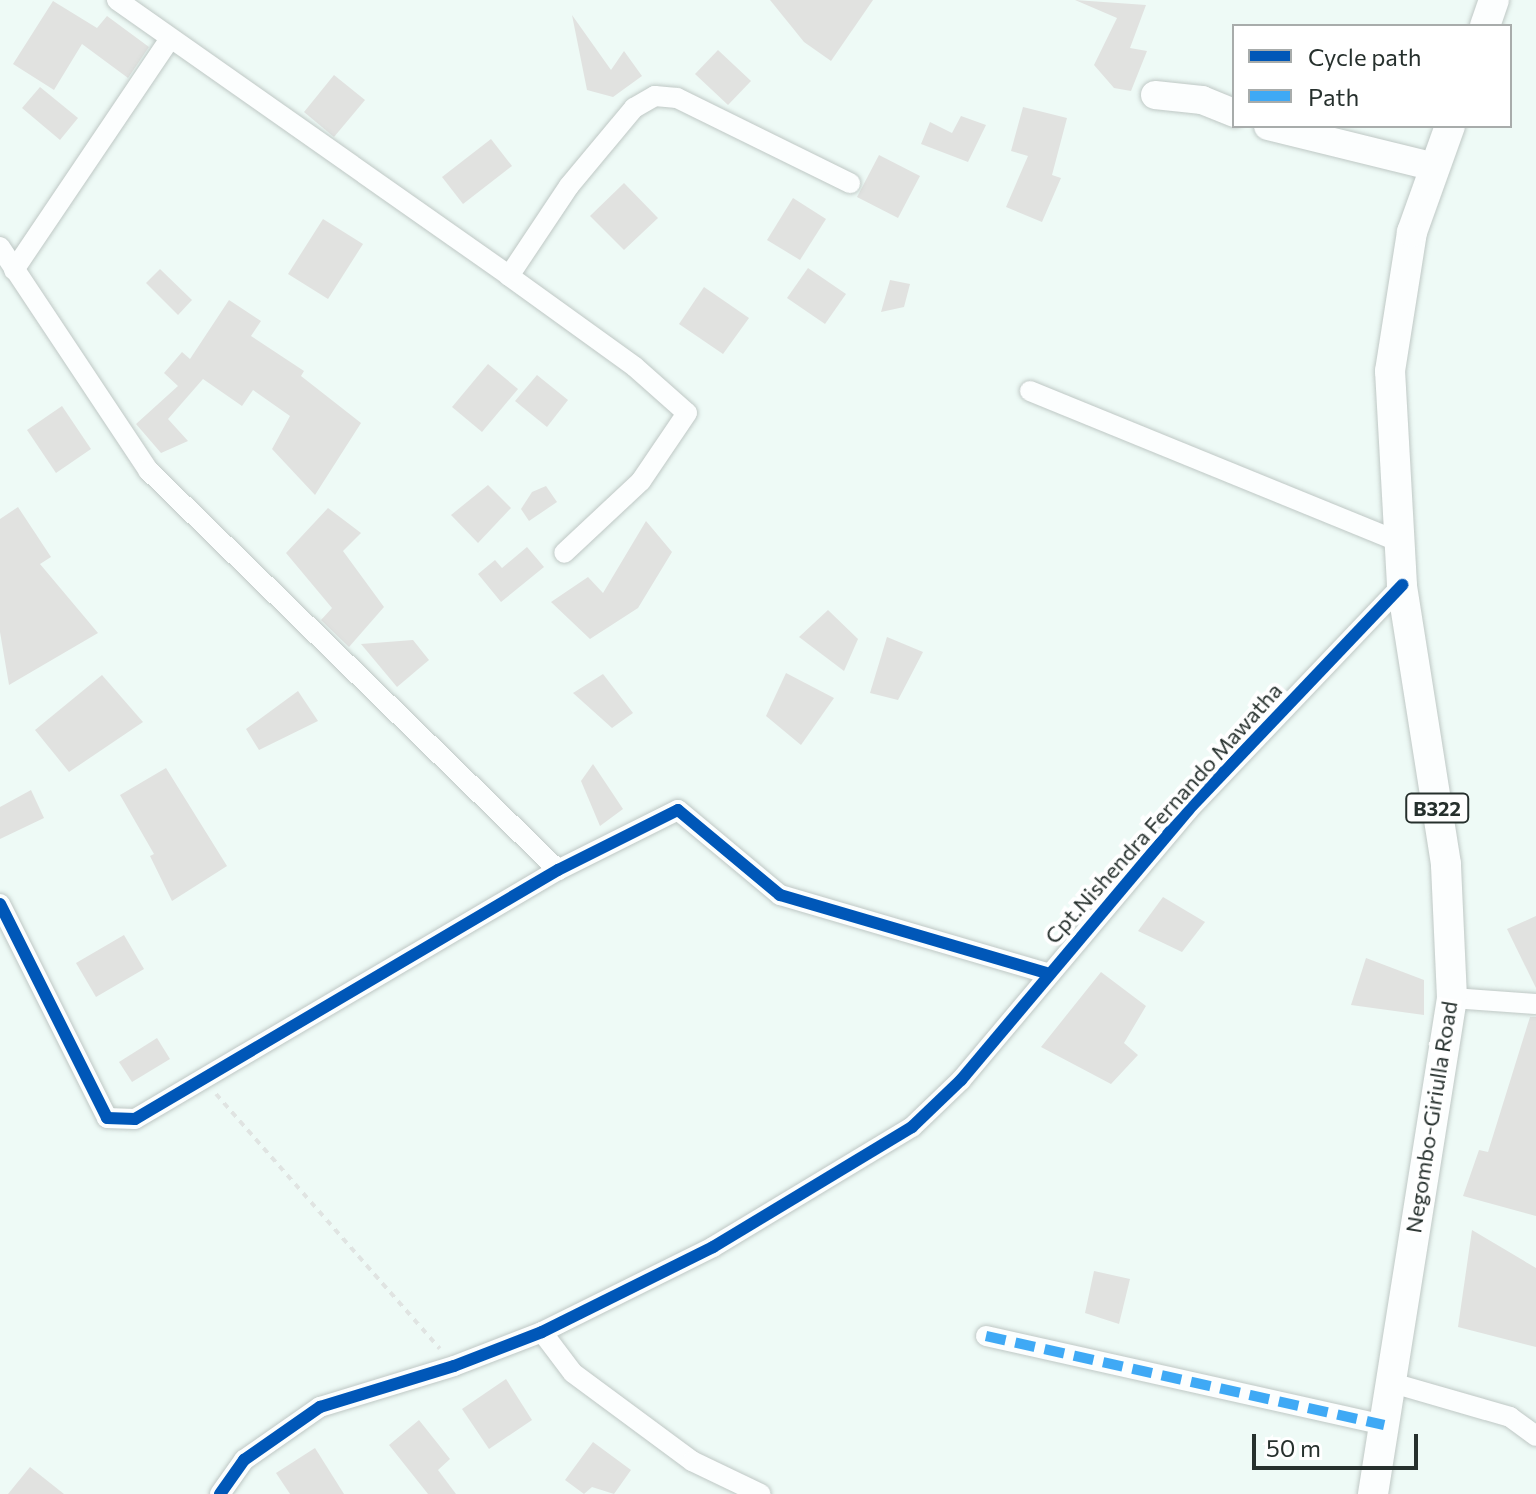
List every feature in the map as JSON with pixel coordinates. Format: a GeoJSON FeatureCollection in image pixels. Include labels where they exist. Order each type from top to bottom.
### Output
{"type":"FeatureCollection","features":[{"type":"Feature","properties":{"kind":"main road"},"geometry":{"type":"LineString","coordinates":[[1486,24],[1494,0]]}},
{"type":"Feature","properties":{"kind":"main road","name":"Negombo-Giriulla Road"},"geometry":{"type":"LineString","coordinates":[[1373,1494],[1452,998],[1446,864],[1402,585],[1390,371],[1412,232],[1449,128]]}},
{"type":"Feature","properties":{"kind":"street"},"geometry":{"type":"LineString","coordinates":[[117,0],[635,367],[687,413],[641,481],[564,553]]}},
{"type":"Feature","properties":{"kind":"street"},"geometry":{"type":"LineString","coordinates":[[14,270],[170,39]]}},
{"type":"Feature","properties":{"kind":"street"},"geometry":{"type":"LineString","coordinates":[[1155,95],[1202,100],[1232,112]]}},
{"type":"Feature","properties":{"kind":"street"},"geometry":{"type":"LineString","coordinates":[[509,276],[569,186],[634,108],[655,96],[677,98],[850,183]]}},
{"type":"Feature","properties":{"kind":"street"},"geometry":{"type":"LineString","coordinates":[[1276,128],[1435,167]]}},
{"type":"Feature","properties":{"kind":"street"},"geometry":{"type":"LineString","coordinates":[[0,247],[148,470],[558,870]]}},
{"type":"Feature","properties":{"kind":"street"},"geometry":{"type":"LineString","coordinates":[[1030,391],[1400,542]]}},
{"type":"Feature","properties":{"kind":"street","name":"Cpt.Nishendra Fernando Mawatha"},"geometry":{"type":"LineString","coordinates":[[220,1494],[244,1460],[320,1407],[454,1366],[542,1332],[713,1247],[912,1127],[961,1080],[1046,973],[1188,810],[1402,585]]}},
{"type":"Feature","properties":{"kind":"street"},"geometry":{"type":"LineString","coordinates":[[0,904],[107,1118],[135,1119],[558,870],[678,810],[780,895],[1046,973]]}},
{"type":"Feature","properties":{"kind":"street"},"geometry":{"type":"LineString","coordinates":[[1452,998],[1536,1004]]}},
{"type":"Feature","properties":{"kind":"street"},"geometry":{"type":"LineString","coordinates":[[542,1332],[573,1373],[692,1461],[761,1494]]}},
{"type":"Feature","properties":{"kind":"street"},"geometry":{"type":"LineString","coordinates":[[986,1336],[1384,1425]]}},
{"type":"Feature","properties":{"kind":"street"},"geometry":{"type":"LineString","coordinates":[[1389,1382],[1510,1417],[1536,1436]]}},
{"type":"Feature","properties":{"kind":"path"},"geometry":{"type":"LineString","coordinates":[[203,1079],[454,1366]]}},
{"type":"Feature","properties":{"kind":"building"},"geometry":{"type":"Polygon","coordinates":[[[770,0],[873,0],[831,61],[804,42],[770,0]]]}},
{"type":"Feature","properties":{"kind":"building"},"geometry":{"type":"Polygon","coordinates":[[[1075,0],[1146,5],[1130,48],[1147,51],[1131,91],[1114,88],[1094,65],[1117,18],[1075,0]]]}},
{"type":"Feature","properties":{"kind":"building"},"geometry":{"type":"Polygon","coordinates":[[[53,1],[97,28],[107,16],[149,47],[128,78],[82,44],[54,90],[13,64],[53,1]]]}},
{"type":"Feature","properties":{"kind":"building"},"geometry":{"type":"Polygon","coordinates":[[[572,15],[611,70],[624,51],[642,76],[613,97],[587,90],[572,15]]]}},
{"type":"Feature","properties":{"kind":"building"},"geometry":{"type":"Polygon","coordinates":[[[718,50],[751,81],[728,105],[695,74],[718,50]]]}},
{"type":"Feature","properties":{"kind":"building"},"geometry":{"type":"Polygon","coordinates":[[[334,75],[365,100],[334,137],[304,112],[334,75]]]}},
{"type":"Feature","properties":{"kind":"building"},"geometry":{"type":"Polygon","coordinates":[[[40,87],[78,118],[60,140],[22,108],[40,87]]]}},
{"type":"Feature","properties":{"kind":"building"},"geometry":{"type":"Polygon","coordinates":[[[1023,107],[1067,118],[1052,175],[1061,178],[1042,222],[1006,207],[1028,156],[1011,151],[1023,107]]]}},
{"type":"Feature","properties":{"kind":"building"},"geometry":{"type":"Polygon","coordinates":[[[961,116],[986,125],[968,162],[921,144],[930,122],[952,133],[961,116]]]}},
{"type":"Feature","properties":{"kind":"building"},"geometry":{"type":"Polygon","coordinates":[[[491,139],[512,166],[463,204],[442,177],[491,139]]]}},
{"type":"Feature","properties":{"kind":"building"},"geometry":{"type":"Polygon","coordinates":[[[879,155],[920,176],[898,218],[857,197],[879,155]]]}},
{"type":"Feature","properties":{"kind":"building"},"geometry":{"type":"Polygon","coordinates":[[[624,183],[658,218],[624,250],[590,216],[624,183]]]}},
{"type":"Feature","properties":{"kind":"building"},"geometry":{"type":"Polygon","coordinates":[[[793,198],[826,219],[800,260],[767,240],[793,198]]]}},
{"type":"Feature","properties":{"kind":"building"},"geometry":{"type":"Polygon","coordinates":[[[323,219],[363,244],[328,299],[288,274],[323,219]]]}},
{"type":"Feature","properties":{"kind":"building"},"geometry":{"type":"Polygon","coordinates":[[[808,268],[846,294],[825,324],[787,298],[808,268]]]}},
{"type":"Feature","properties":{"kind":"building"},"geometry":{"type":"Polygon","coordinates":[[[160,269],[192,300],[178,315],[146,283],[160,269]]]}},
{"type":"Feature","properties":{"kind":"building"},"geometry":{"type":"Polygon","coordinates":[[[890,280],[910,284],[904,307],[881,312],[890,280]]]}},
{"type":"Feature","properties":{"kind":"building"},"geometry":{"type":"Polygon","coordinates":[[[704,287],[749,318],[723,354],[679,324],[704,287]]]}},
{"type":"Feature","properties":{"kind":"building"},"geometry":{"type":"Polygon","coordinates":[[[229,300],[261,321],[251,336],[304,371],[301,376],[361,423],[315,495],[272,449],[290,416],[253,390],[242,406],[203,379],[168,419],[188,441],[161,453],[136,424],[178,386],[164,373],[182,352],[190,359],[229,300]]]}},
{"type":"Feature","properties":{"kind":"building"},"geometry":{"type":"Polygon","coordinates":[[[488,364],[518,389],[482,432],[452,407],[488,364]]]}},
{"type":"Feature","properties":{"kind":"building"},"geometry":{"type":"Polygon","coordinates":[[[537,375],[568,400],[547,427],[515,401],[537,375]]]}},
{"type":"Feature","properties":{"kind":"building"},"geometry":{"type":"Polygon","coordinates":[[[62,406],[91,449],[56,473],[27,430],[62,406]]]}},
{"type":"Feature","properties":{"kind":"building"},"geometry":{"type":"Polygon","coordinates":[[[488,485],[511,508],[478,543],[451,515],[488,485]]]}},
{"type":"Feature","properties":{"kind":"building"},"geometry":{"type":"Polygon","coordinates":[[[546,486],[557,502],[529,521],[521,509],[532,492],[546,486]]]}},
{"type":"Feature","properties":{"kind":"building"},"geometry":{"type":"Polygon","coordinates":[[[18,507],[51,557],[40,564],[98,633],[9,685],[0,632],[0,519],[18,507]]]}},
{"type":"Feature","properties":{"kind":"building"},"geometry":{"type":"Polygon","coordinates":[[[328,508],[361,533],[343,551],[384,607],[349,647],[321,620],[332,608],[286,553],[328,508]]]}},
{"type":"Feature","properties":{"kind":"building"},"geometry":{"type":"Polygon","coordinates":[[[646,521],[672,552],[638,608],[590,639],[551,602],[588,577],[603,593],[646,521]]]}},
{"type":"Feature","properties":{"kind":"building"},"geometry":{"type":"Polygon","coordinates":[[[527,547],[544,567],[501,602],[478,574],[495,560],[502,568],[527,547]]]}},
{"type":"Feature","properties":{"kind":"building"},"geometry":{"type":"Polygon","coordinates":[[[828,610],[858,639],[844,671],[799,637],[828,610]]]}},
{"type":"Feature","properties":{"kind":"building"},"geometry":{"type":"Polygon","coordinates":[[[887,637],[923,652],[898,700],[870,693],[887,637]]]}},
{"type":"Feature","properties":{"kind":"building"},"geometry":{"type":"Polygon","coordinates":[[[413,640],[429,660],[397,687],[361,644],[413,640]]]}},
{"type":"Feature","properties":{"kind":"building"},"geometry":{"type":"Polygon","coordinates":[[[786,673],[834,698],[801,745],[766,716],[786,673]]]}},
{"type":"Feature","properties":{"kind":"building"},"geometry":{"type":"Polygon","coordinates":[[[603,674],[633,713],[612,728],[573,693],[603,674]]]}},
{"type":"Feature","properties":{"kind":"building"},"geometry":{"type":"Polygon","coordinates":[[[102,675],[143,722],[69,772],[35,730],[102,675]]]}},
{"type":"Feature","properties":{"kind":"building"},"geometry":{"type":"Polygon","coordinates":[[[298,691],[318,721],[259,750],[246,729],[298,691]]]}},
{"type":"Feature","properties":{"kind":"building"},"geometry":{"type":"Polygon","coordinates":[[[593,764],[623,809],[600,826],[581,781],[593,764]]]}},
{"type":"Feature","properties":{"kind":"building"},"geometry":{"type":"Polygon","coordinates":[[[166,768],[227,866],[172,901],[150,856],[154,854],[120,795],[166,768]]]}},
{"type":"Feature","properties":{"kind":"building"},"geometry":{"type":"Polygon","coordinates":[[[31,790],[44,818],[0,839],[0,807],[31,790]]]}},
{"type":"Feature","properties":{"kind":"building"},"geometry":{"type":"Polygon","coordinates":[[[1163,897],[1205,922],[1182,952],[1138,931],[1163,897]]]}},
{"type":"Feature","properties":{"kind":"building"},"geometry":{"type":"Polygon","coordinates":[[[1536,916],[1536,988],[1507,929],[1536,916]]]}},
{"type":"Feature","properties":{"kind":"building"},"geometry":{"type":"Polygon","coordinates":[[[124,935],[144,969],[96,997],[76,963],[124,935]]]}},
{"type":"Feature","properties":{"kind":"building"},"geometry":{"type":"Polygon","coordinates":[[[1366,958],[1424,980],[1424,1015],[1351,1005],[1366,958]]]}},
{"type":"Feature","properties":{"kind":"building"},"geometry":{"type":"Polygon","coordinates":[[[1101,972],[1146,1006],[1124,1043],[1138,1055],[1111,1084],[1041,1047],[1101,972]]]}},
{"type":"Feature","properties":{"kind":"building"},"geometry":{"type":"Polygon","coordinates":[[[1530,1017],[1536,1017],[1536,1216],[1463,1196],[1479,1150],[1488,1152],[1530,1017]]]}},
{"type":"Feature","properties":{"kind":"building"},"geometry":{"type":"Polygon","coordinates":[[[157,1038],[170,1059],[132,1082],[119,1062],[157,1038]]]}},
{"type":"Feature","properties":{"kind":"building"},"geometry":{"type":"Polygon","coordinates":[[[1472,1230],[1536,1268],[1536,1347],[1458,1327],[1472,1230]]]}},
{"type":"Feature","properties":{"kind":"building"},"geometry":{"type":"Polygon","coordinates":[[[1094,1271],[1130,1279],[1119,1324],[1085,1313],[1094,1271]]]}},
{"type":"Feature","properties":{"kind":"building"},"geometry":{"type":"Polygon","coordinates":[[[506,1379],[532,1420],[489,1449],[462,1409],[506,1379]]]}},
{"type":"Feature","properties":{"kind":"building"},"geometry":{"type":"Polygon","coordinates":[[[419,1420],[450,1459],[438,1470],[456,1494],[428,1494],[389,1445],[419,1420]]]}},
{"type":"Feature","properties":{"kind":"building"},"geometry":{"type":"Polygon","coordinates":[[[593,1442],[631,1470],[614,1494],[592,1487],[584,1494],[565,1480],[593,1442]]]}},
{"type":"Feature","properties":{"kind":"building"},"geometry":{"type":"Polygon","coordinates":[[[315,1448],[344,1494],[290,1494],[276,1473],[315,1448]]]}},
{"type":"Feature","properties":{"kind":"building"},"geometry":{"type":"Polygon","coordinates":[[[30,1467],[64,1494],[8,1494],[30,1467]]]}},
{"type":"Feature","properties":{"kind":"marked path"},"geometry":{"type":"LineString","coordinates":[[986,1336],[1384,1425]]}},
{"type":"Feature","properties":{"kind":"cycle path"},"geometry":{"type":"LineString","coordinates":[[220,1494],[244,1460],[320,1407],[454,1366],[542,1332],[713,1247],[912,1127],[961,1080],[1188,810],[1402,585]]}},
{"type":"Feature","properties":{"kind":"cycle path"},"geometry":{"type":"LineString","coordinates":[[0,904],[107,1118],[135,1119],[558,870],[678,810],[780,895],[1046,973]]}}]}
